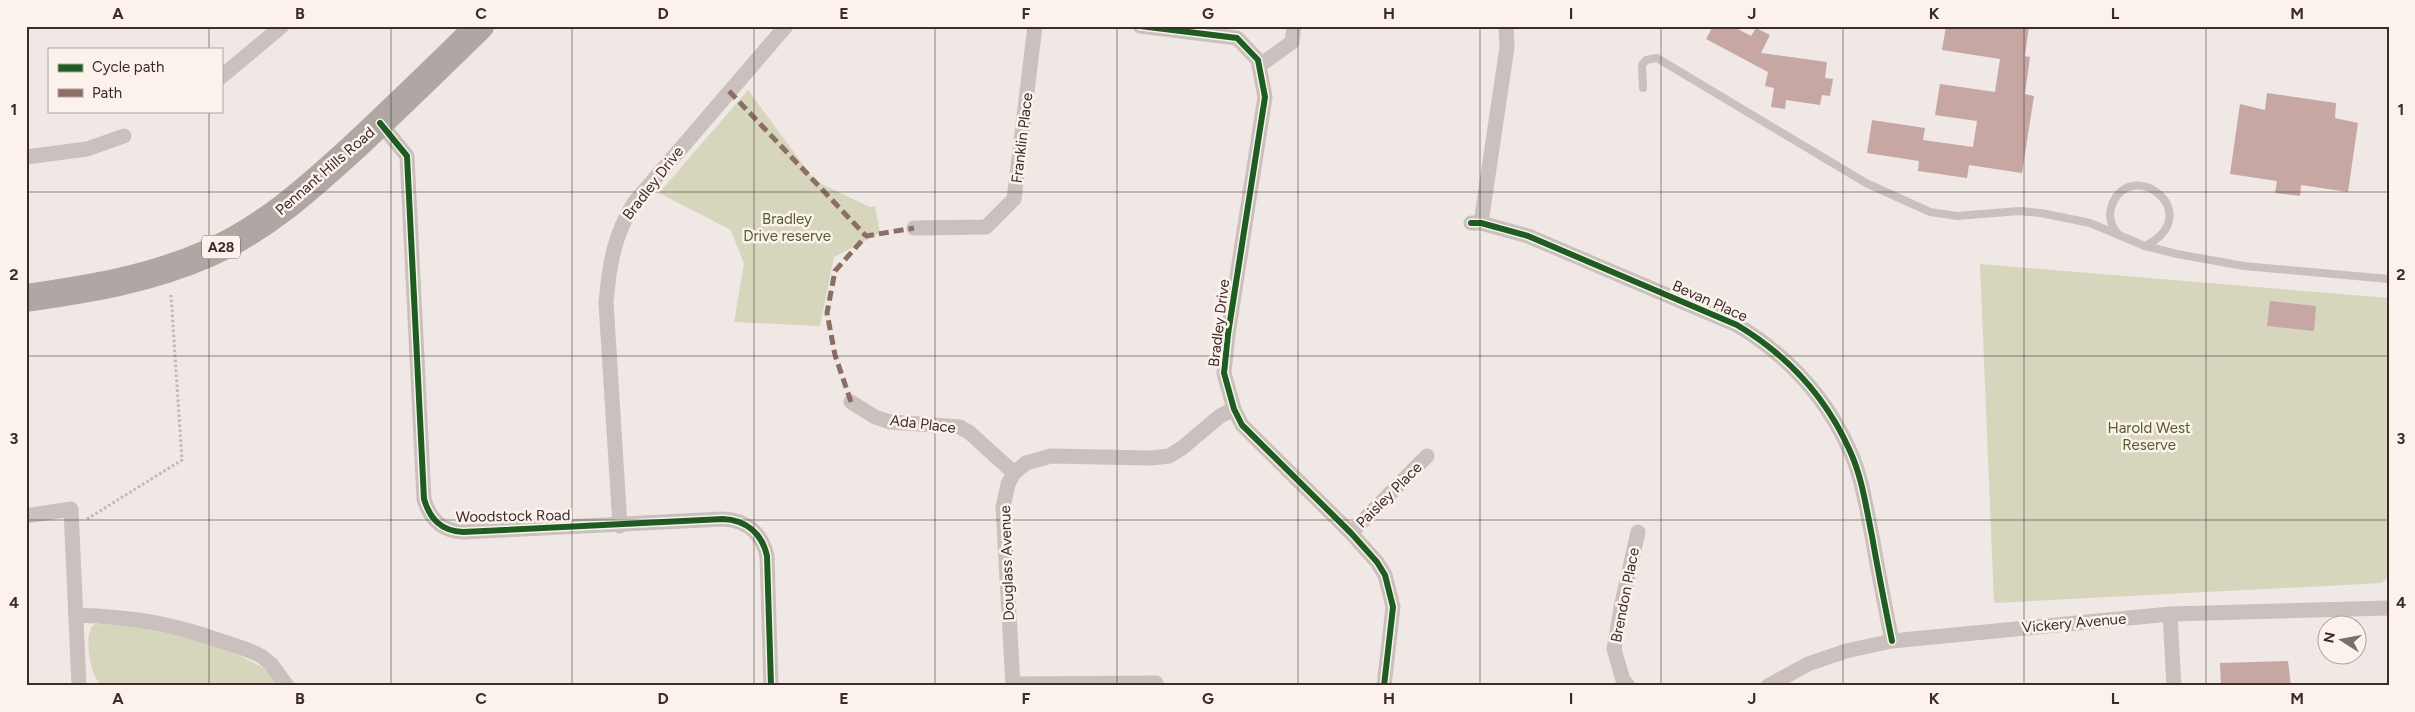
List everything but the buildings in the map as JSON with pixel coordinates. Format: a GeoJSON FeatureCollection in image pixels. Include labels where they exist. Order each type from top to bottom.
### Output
{"type":"FeatureCollection","features":[{"type":"Feature","properties":{"kind":"highway","name":"Pennant Hills Road"},"geometry":{"type":"LineString","coordinates":[[26,298],[111,285],[170,269],[209,253],[246,234],[294,202],[380,123],[480,26]]}},
{"type":"Feature","properties":{"kind":"street"},"geometry":{"type":"LineString","coordinates":[[222,76],[282,26]]}},
{"type":"Feature","properties":{"kind":"street","name":"Bradley Drive"},"geometry":{"type":"LineString","coordinates":[[620,526],[606,303],[608,275],[615,240],[622,222],[634,203],[786,26]]}},
{"type":"Feature","properties":{"kind":"street","name":"Franklin Place"},"geometry":{"type":"LineString","coordinates":[[914,228],[986,227],[1014,199],[1035,26]]}},
{"type":"Feature","properties":{"kind":"street"},"geometry":{"type":"LineString","coordinates":[[1140,26],[1231,37],[1245,26]]}},
{"type":"Feature","properties":{"kind":"street"},"geometry":{"type":"LineString","coordinates":[[1259,66],[1292,42],[1294,26]]}},
{"type":"Feature","properties":{"kind":"street","name":"Bevan Place"},"geometry":{"type":"LineString","coordinates":[[1506,26],[1506,47],[1476,223],[1528,236],[1737,325],[1765,342],[1786,360],[1820,399],[1851,452],[1862,485],[1892,641]]}},
{"type":"Feature","properties":{"kind":"street","name":"Bradley Drive"},"geometry":{"type":"LineString","coordinates":[[1231,37],[1237,38],[1258,60],[1265,97],[1228,334],[1224,374],[1234,409],[1242,425],[1351,533],[1377,562],[1385,575],[1393,607],[1384,686]]}},
{"type":"Feature","properties":{"kind":"street","name":"Woodstock Road"},"geometry":{"type":"LineString","coordinates":[[380,123],[407,156],[424,499],[429,513],[443,527],[456,532],[620,526],[731,519],[745,524],[756,533],[767,556],[771,686]]}},
{"type":"Feature","properties":{"kind":"street"},"geometry":{"type":"LineString","coordinates":[[26,156],[87,149],[124,136]]}},
{"type":"Feature","properties":{"kind":"street","name":"Ada Place"},"geometry":{"type":"LineString","coordinates":[[851,402],[875,417],[890,422],[960,427],[970,433],[1014,473]]}},
{"type":"Feature","properties":{"kind":"street"},"geometry":{"type":"LineString","coordinates":[[1014,473],[1026,463],[1050,456],[1152,458],[1169,456],[1182,448],[1220,416],[1234,409]]}},
{"type":"Feature","properties":{"kind":"street","name":"Paisley Place"},"geometry":{"type":"LineString","coordinates":[[1351,533],[1427,456]]}},
{"type":"Feature","properties":{"kind":"street","name":"Douglass Avenue"},"geometry":{"type":"LineString","coordinates":[[1013,685],[1003,507],[1006,490],[1014,473]]}},
{"type":"Feature","properties":{"kind":"street"},"geometry":{"type":"LineString","coordinates":[[26,516],[71,510],[79,686]]}},
{"type":"Feature","properties":{"kind":"street","name":"Brendon Place"},"geometry":{"type":"LineString","coordinates":[[1628,686],[1623,680],[1614,649],[1638,532]]}},
{"type":"Feature","properties":{"kind":"street","name":"Vickery Avenue"},"geometry":{"type":"LineString","coordinates":[[1768,686],[1808,664],[1846,651],[1892,641],[2170,614],[2389,608]]}},
{"type":"Feature","properties":{"kind":"street"},"geometry":{"type":"LineString","coordinates":[[2170,614],[2174,686]]}},
{"type":"Feature","properties":{"kind":"street"},"geometry":{"type":"LineString","coordinates":[[76,615],[145,620],[190,630],[261,656],[271,664],[287,686]]}},
{"type":"Feature","properties":{"kind":"street"},"geometry":{"type":"LineString","coordinates":[[1013,685],[1156,684]]}},
{"type":"Feature","properties":{"kind":"lane"},"geometry":{"type":"LineString","coordinates":[[1643,88],[1642,65],[1646,60],[1657,58],[1866,183],[1930,212],[1956,216],[2019,211],[2041,213],[2090,223],[2145,246],[2244,266],[2389,279]]}},
{"type":"Feature","properties":{"kind":"lane"},"geometry":{"type":"LineString","coordinates":[[2119,236],[2113,228],[2110,219],[2114,200],[2129,188],[2148,187],[2164,198],[2170,216],[2163,234],[2145,246]]}},
{"type":"Feature","properties":{"kind":"path"},"geometry":{"type":"LineString","coordinates":[[71,510],[85,520],[182,460],[171,295]]}},
{"type":"Feature","properties":{"kind":"green space","name":"Bradley Drive reserve"},"geometry":{"type":"Polygon","coordinates":[[[748,90],[815,181],[870,207],[875,206],[880,233],[834,257],[820,326],[734,322],[744,264],[731,230],[659,193],[748,90]]]}},
{"type":"Feature","properties":{"kind":"green space","name":"Harold West Reserve"},"geometry":{"type":"Polygon","coordinates":[[[1980,264],[2389,298],[2389,576],[2382,583],[1994,603],[1980,264]]]}},
{"type":"Feature","properties":{"kind":"green space"},"geometry":{"type":"Polygon","coordinates":[[[95,624],[135,626],[189,638],[231,651],[271,672],[279,686],[101,686],[91,666],[88,648],[90,632],[95,624]]]}},
{"type":"Feature","properties":{"kind":"marked path"},"geometry":{"type":"LineString","coordinates":[[729,91],[866,236]]}},
{"type":"Feature","properties":{"kind":"marked path"},"geometry":{"type":"LineString","coordinates":[[851,402],[835,355],[827,313],[835,271],[866,236],[914,228]]}},
{"type":"Feature","properties":{"kind":"cycle path"},"geometry":{"type":"LineString","coordinates":[[1140,26],[1237,38],[1258,60],[1265,97],[1228,334],[1224,373],[1234,409],[1242,425],[1351,533],[1377,562],[1385,575],[1393,607],[1384,686]]}},
{"type":"Feature","properties":{"kind":"cycle path"},"geometry":{"type":"LineString","coordinates":[[380,123],[407,156],[424,499],[433,518],[448,529],[463,532],[723,519],[746,525],[757,534],[767,556],[771,686]]}},
{"type":"Feature","properties":{"kind":"cycle path"},"geometry":{"type":"LineString","coordinates":[[1471,223],[1481,223],[1528,236],[1737,325],[1788,364],[1817,395],[1840,431],[1854,461],[1866,503],[1892,641]]}}]}
